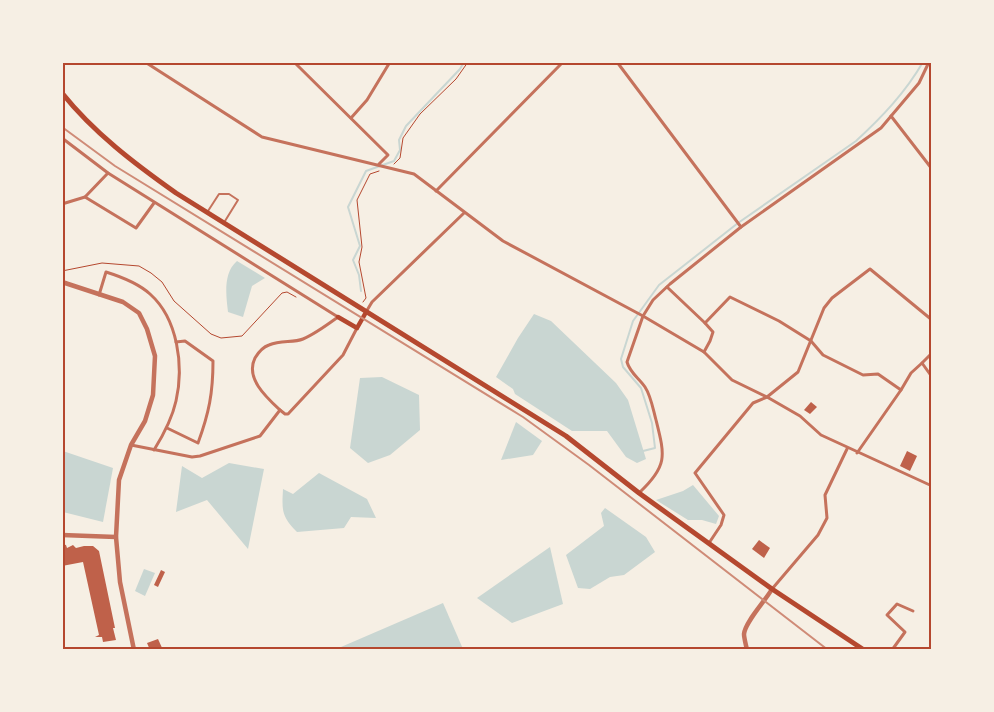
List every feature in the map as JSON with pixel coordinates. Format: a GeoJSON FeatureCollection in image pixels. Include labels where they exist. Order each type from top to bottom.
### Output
{"type":"FeatureCollection","features":[{"type":"Feature","properties":{"kind":"main road"},"geometry":{"type":"LineString","coordinates":[[62,93],[76,110],[126,157],[176,193],[365,313],[566,436],[639,493],[772,589],[864,650]]}},
{"type":"Feature","properties":{"kind":"main road"},"geometry":{"type":"LineString","coordinates":[[338,317],[357,328],[365,313]]}},
{"type":"Feature","properties":{"kind":"street"},"geometry":{"type":"LineString","coordinates":[[145,62],[262,137],[414,174],[503,241],[643,316],[704,352],[732,380],[800,416],[820,435],[932,486]]}},
{"type":"Feature","properties":{"kind":"street"},"geometry":{"type":"LineString","coordinates":[[294,62],[388,156],[379,165]]}},
{"type":"Feature","properties":{"kind":"street"},"geometry":{"type":"LineString","coordinates":[[351,118],[367,100],[390,62]]}},
{"type":"Feature","properties":{"kind":"street"},"geometry":{"type":"LineString","coordinates":[[436,191],[563,62]]}},
{"type":"Feature","properties":{"kind":"street"},"geometry":{"type":"LineString","coordinates":[[617,62],[742,227]]}},
{"type":"Feature","properties":{"kind":"street"},"geometry":{"type":"LineString","coordinates":[[639,493],[654,478],[661,465],[663,449],[650,398],[645,387],[629,369],[627,362],[643,316],[666,287],[742,227],[881,128],[919,83],[929,62]]}},
{"type":"Feature","properties":{"kind":"street"},"geometry":{"type":"LineString","coordinates":[[891,116],[932,169]]}},
{"type":"Feature","properties":{"kind":"street"},"geometry":{"type":"LineString","coordinates":[[62,138],[108,173],[154,203],[338,317],[302,340],[279,341],[266,346],[253,362],[253,378],[262,391],[285,414],[288,414],[343,355],[357,328]]}},
{"type":"Feature","properties":{"kind":"street"},"geometry":{"type":"LineString","coordinates":[[62,204],[85,197],[108,173]]}},
{"type":"Feature","properties":{"kind":"street"},"geometry":{"type":"LineString","coordinates":[[85,197],[136,228],[154,203]]}},
{"type":"Feature","properties":{"kind":"street"},"geometry":{"type":"LineString","coordinates":[[365,313],[372,302],[464,213]]}},
{"type":"Feature","properties":{"kind":"street"},"geometry":{"type":"LineString","coordinates":[[709,543],[721,525],[724,515],[695,473],[753,403],[767,397],[798,372],[824,308],[832,298],[870,269],[932,320]]}},
{"type":"Feature","properties":{"kind":"street"},"geometry":{"type":"LineString","coordinates":[[99,295],[106,272],[133,282],[151,295],[168,316],[176,342],[178,384],[176,401],[167,428],[154,450]]}},
{"type":"Feature","properties":{"kind":"street"},"geometry":{"type":"LineString","coordinates":[[62,282],[122,302],[139,313],[147,329],[155,356],[153,395],[145,422],[131,445],[119,480],[116,537],[120,582],[134,650]]}},
{"type":"Feature","properties":{"kind":"street"},"geometry":{"type":"LineString","coordinates":[[666,287],[713,332],[704,352]]}},
{"type":"Feature","properties":{"kind":"street"},"geometry":{"type":"LineString","coordinates":[[705,323],[730,297],[779,320],[811,341],[823,355],[863,375],[878,374],[901,390]]}},
{"type":"Feature","properties":{"kind":"street"},"geometry":{"type":"LineString","coordinates":[[167,428],[198,443],[208,417],[213,389],[213,361],[185,341],[176,342]]}},
{"type":"Feature","properties":{"kind":"street"},"geometry":{"type":"LineString","coordinates":[[857,453],[911,373],[932,353]]}},
{"type":"Feature","properties":{"kind":"street"},"geometry":{"type":"LineString","coordinates":[[922,363],[932,377]]}},
{"type":"Feature","properties":{"kind":"street"},"geometry":{"type":"LineString","coordinates":[[131,445],[192,457],[200,456],[260,436],[280,410]]}},
{"type":"Feature","properties":{"kind":"street"},"geometry":{"type":"LineString","coordinates":[[747,650],[744,633],[750,620],[766,601],[772,589],[818,535],[826,518],[826,495],[847,448]]}},
{"type":"Feature","properties":{"kind":"street"},"geometry":{"type":"LineString","coordinates":[[62,534],[116,537]]}},
{"type":"Feature","properties":{"kind":"street"},"geometry":{"type":"LineString","coordinates":[[892,650],[905,632],[888,615],[897,604],[913,611]]}},
{"type":"Feature","properties":{"kind":"lane"},"geometry":{"type":"LineString","coordinates":[[208,213],[219,194],[229,194],[238,200],[223,223]]}},
{"type":"Feature","properties":{"kind":"path"},"geometry":{"type":"LineString","coordinates":[[361,304],[366,298],[359,262],[362,247],[356,200],[370,174],[388,168],[400,158],[403,138],[420,114],[456,79],[468,62]]}},
{"type":"Feature","properties":{"kind":"path"},"geometry":{"type":"LineString","coordinates":[[62,271],[102,262],[133,265],[145,269],[162,282],[178,306],[211,334],[221,338],[242,336],[282,293],[287,292],[296,297]]}},
{"type":"Feature","properties":{"kind":"shaded area"},"geometry":{"type":"Polygon","coordinates":[[[237,261],[265,278],[252,286],[243,317],[228,312],[227,305],[227,278],[237,261]]]}},
{"type":"Feature","properties":{"kind":"shaded area"},"geometry":{"type":"Polygon","coordinates":[[[534,314],[551,321],[616,383],[628,400],[646,459],[637,463],[626,457],[607,431],[572,431],[515,394],[513,389],[496,377],[534,314]]]}},
{"type":"Feature","properties":{"kind":"shaded area"},"geometry":{"type":"Polygon","coordinates":[[[382,377],[419,395],[420,430],[390,455],[368,463],[350,448],[360,378],[382,377]]]}},
{"type":"Feature","properties":{"kind":"shaded area"},"geometry":{"type":"Polygon","coordinates":[[[516,422],[542,441],[533,455],[501,460],[516,422]]]}},
{"type":"Feature","properties":{"kind":"shaded area"},"geometry":{"type":"Polygon","coordinates":[[[63,451],[113,468],[103,522],[63,512],[63,451]]]}},
{"type":"Feature","properties":{"kind":"shaded area"},"geometry":{"type":"Polygon","coordinates":[[[229,463],[264,469],[248,549],[207,500],[176,512],[182,466],[202,478],[229,463]]]}},
{"type":"Feature","properties":{"kind":"shaded area"},"geometry":{"type":"Polygon","coordinates":[[[319,473],[367,499],[376,518],[351,517],[344,528],[297,532],[285,517],[283,489],[293,494],[319,473]]]}},
{"type":"Feature","properties":{"kind":"shaded area"},"geometry":{"type":"Polygon","coordinates":[[[693,485],[719,516],[716,524],[702,520],[688,520],[656,500],[683,491],[693,485]]]}},
{"type":"Feature","properties":{"kind":"shaded area"},"geometry":{"type":"Polygon","coordinates":[[[605,508],[646,537],[655,552],[624,575],[610,577],[590,589],[578,588],[566,555],[604,526],[601,513],[605,508]]]}},
{"type":"Feature","properties":{"kind":"shaded area"},"geometry":{"type":"Polygon","coordinates":[[[550,547],[563,604],[512,623],[477,598],[550,547]]]}},
{"type":"Feature","properties":{"kind":"shaded area"},"geometry":{"type":"Polygon","coordinates":[[[144,569],[155,573],[145,596],[135,591],[144,569]]]}},
{"type":"Feature","properties":{"kind":"shaded area"},"geometry":{"type":"Polygon","coordinates":[[[443,603],[463,649],[344,650],[341,647],[443,603]]]}},
{"type":"Feature","properties":{"kind":"building"},"geometry":{"type":"Polygon","coordinates":[[[811,402],[817,407],[810,414],[804,410],[811,402]]]}},
{"type":"Feature","properties":{"kind":"building"},"geometry":{"type":"Polygon","coordinates":[[[907,451],[917,456],[910,471],[900,466],[907,451]]]}},
{"type":"Feature","properties":{"kind":"building"},"geometry":{"type":"Polygon","coordinates":[[[759,540],[770,548],[764,558],[752,549],[759,540]]]}},
{"type":"Feature","properties":{"kind":"building"},"geometry":{"type":"Polygon","coordinates":[[[62,544],[66,545],[67,548],[73,545],[76,548],[93,546],[99,551],[116,640],[103,642],[102,637],[95,637],[99,635],[83,562],[62,566],[62,544]]]}},
{"type":"Feature","properties":{"kind":"building"},"geometry":{"type":"Polygon","coordinates":[[[161,570],[165,572],[158,587],[154,585],[161,570]]]}},
{"type":"Feature","properties":{"kind":"building"},"geometry":{"type":"Polygon","coordinates":[[[158,639],[163,650],[150,650],[147,643],[158,639]]]}},
{"type":"Feature","properties":{"kind":"waterway"},"geometry":{"type":"LineString","coordinates":[[361,291],[359,275],[353,260],[360,246],[348,207],[366,171],[394,161],[400,150],[399,140],[406,126],[460,69],[464,62]]}},
{"type":"Feature","properties":{"kind":"waterway"},"geometry":{"type":"LineString","coordinates":[[643,451],[655,448],[652,423],[641,388],[623,367],[621,359],[633,321],[659,285],[738,223],[856,141],[875,123],[909,84],[923,62]]}},
{"type":"Feature","properties":{"kind":"railway"},"geometry":{"type":"LineString","coordinates":[[62,127],[115,166],[523,417],[589,465],[828,650]]}}]}
